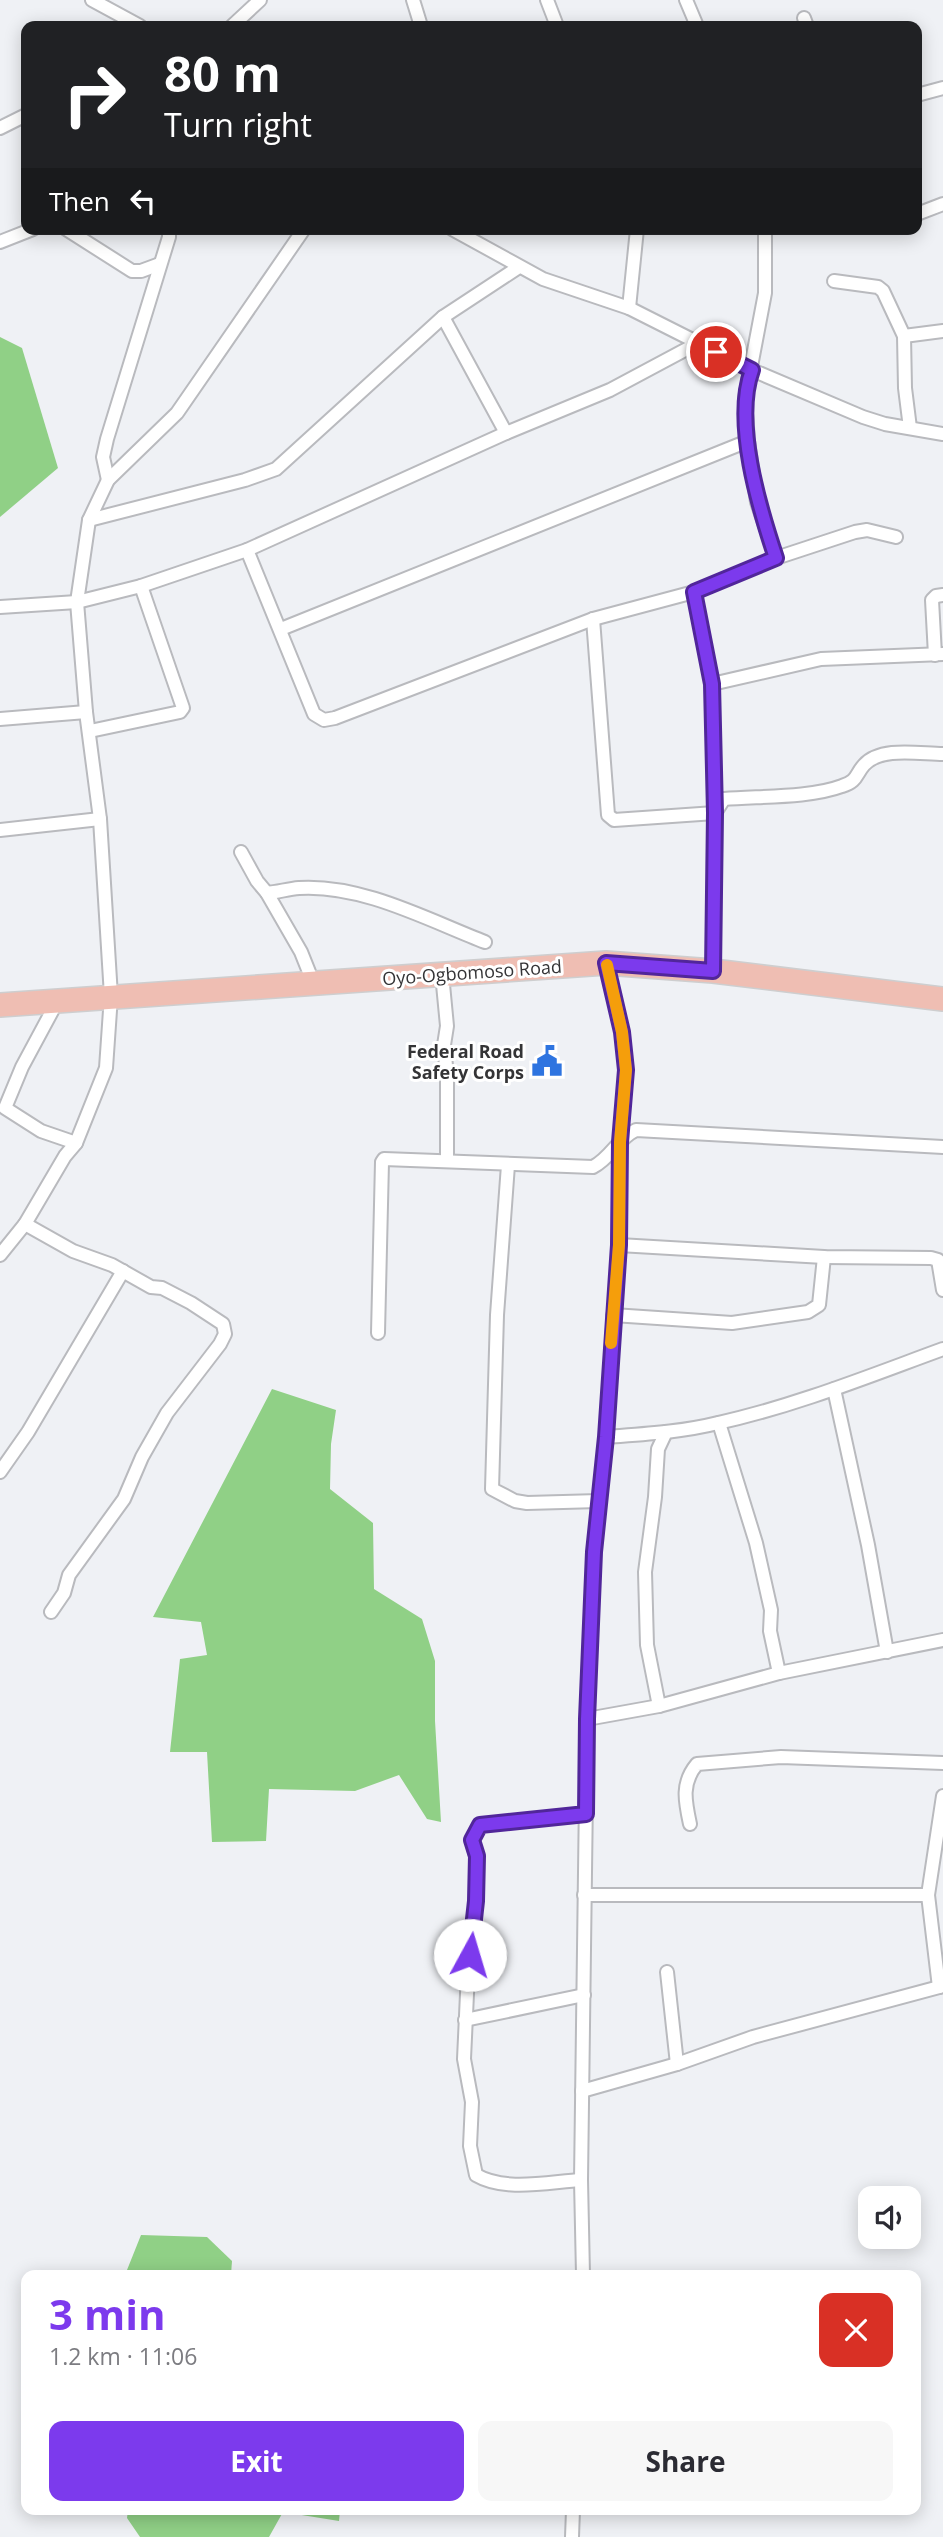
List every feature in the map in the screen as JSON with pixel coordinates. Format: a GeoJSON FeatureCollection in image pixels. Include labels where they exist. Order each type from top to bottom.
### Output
{"type":"FeatureCollection","features":[{"type":"Feature","properties":{"kind":"highway","name":"Oyo-Ogbomoso Road"},"geometry":{"type":"LineString","coordinates":[[0,1005],[606,963],[713,971],[943,999]]}},
{"type":"Feature","properties":{"kind":"street"},"geometry":{"type":"LineString","coordinates":[[92,0],[126,21]]}},
{"type":"Feature","properties":{"kind":"street"},"geometry":{"type":"LineString","coordinates":[[237,21],[260,0]]}},
{"type":"Feature","properties":{"kind":"street"},"geometry":{"type":"LineString","coordinates":[[413,0],[419,21]]}},
{"type":"Feature","properties":{"kind":"street"},"geometry":{"type":"LineString","coordinates":[[547,0],[555,21]]}},
{"type":"Feature","properties":{"kind":"street"},"geometry":{"type":"LineString","coordinates":[[686,0],[696,21]]}},
{"type":"Feature","properties":{"kind":"street"},"geometry":{"type":"LineString","coordinates":[[922,94],[943,88]]}},
{"type":"Feature","properties":{"kind":"street"},"geometry":{"type":"LineString","coordinates":[[0,128],[21,118]]}},
{"type":"Feature","properties":{"kind":"street"},"geometry":{"type":"LineString","coordinates":[[922,212],[943,204]]}},
{"type":"Feature","properties":{"kind":"street"},"geometry":{"type":"LineString","coordinates":[[0,242],[21,234]]}},
{"type":"Feature","properties":{"kind":"street"},"geometry":{"type":"LineString","coordinates":[[75,235],[132,271],[141,271],[160,264]]}},
{"type":"Feature","properties":{"kind":"street"},"geometry":{"type":"LineString","coordinates":[[108,480],[103,457],[107,439],[167,235]]}},
{"type":"Feature","properties":{"kind":"street"},"geometry":{"type":"LineString","coordinates":[[0,1253],[25,1224],[65,1156],[76,1143],[106,1068],[111,996],[100,819],[86,712],[77,602],[89,520],[108,480],[177,414],[300,235]]}},
{"type":"Feature","properties":{"kind":"street"},"geometry":{"type":"LineString","coordinates":[[463,235],[543,279],[629,309],[752,370],[863,417],[943,435]]}},
{"type":"Feature","properties":{"kind":"street"},"geometry":{"type":"LineString","coordinates":[[629,309],[636,235]]}},
{"type":"Feature","properties":{"kind":"street"},"geometry":{"type":"LineString","coordinates":[[765,235],[765,293],[745,398],[757,502],[776,558]]}},
{"type":"Feature","properties":{"kind":"street"},"geometry":{"type":"LineString","coordinates":[[89,520],[245,480],[276,469],[443,317],[519,267]]}},
{"type":"Feature","properties":{"kind":"street"},"geometry":{"type":"LineString","coordinates":[[834,281],[878,287],[883,291],[904,336],[905,388],[910,428]]}},
{"type":"Feature","properties":{"kind":"street"},"geometry":{"type":"LineString","coordinates":[[443,317],[506,433]]}},
{"type":"Feature","properties":{"kind":"street"},"geometry":{"type":"LineString","coordinates":[[904,336],[943,331]]}},
{"type":"Feature","properties":{"kind":"street"},"geometry":{"type":"LineString","coordinates":[[0,607],[77,602],[141,586],[247,550],[506,433],[610,390],[698,343]]}},
{"type":"Feature","properties":{"kind":"street"},"geometry":{"type":"LineString","coordinates":[[281,629],[748,442]]}},
{"type":"Feature","properties":{"kind":"street"},"geometry":{"type":"LineString","coordinates":[[247,550],[314,714],[324,720],[593,620],[694,592],[776,558],[855,532],[867,530],[896,537]]}},
{"type":"Feature","properties":{"kind":"street"},"geometry":{"type":"LineString","coordinates":[[90,731],[180,712],[183,708],[141,586]]}},
{"type":"Feature","properties":{"kind":"street"},"geometry":{"type":"LineString","coordinates":[[694,592],[712,684],[715,813],[713,971]]}},
{"type":"Feature","properties":{"kind":"street"},"geometry":{"type":"LineString","coordinates":[[712,684],[821,659],[939,654],[932,600],[943,595]]}},
{"type":"Feature","properties":{"kind":"street"},"geometry":{"type":"LineString","coordinates":[[593,620],[608,815],[614,820],[621,820],[715,813]]}},
{"type":"Feature","properties":{"kind":"street"},"geometry":{"type":"LineString","coordinates":[[0,719],[86,712]]}},
{"type":"Feature","properties":{"kind":"street"},"geometry":{"type":"LineString","coordinates":[[715,813],[724,799],[826,791],[846,785],[858,778],[863,765],[874,757],[886,754],[943,754]]}},
{"type":"Feature","properties":{"kind":"street"},"geometry":{"type":"LineString","coordinates":[[0,830],[100,819]]}},
{"type":"Feature","properties":{"kind":"street"},"geometry":{"type":"LineString","coordinates":[[242,852],[301,953],[313,982]]}},
{"type":"Feature","properties":{"kind":"street"},"geometry":{"type":"LineString","coordinates":[[267,894],[301,888],[341,891],[393,904],[485,942]]}},
{"type":"Feature","properties":{"kind":"street"},"geometry":{"type":"LineString","coordinates":[[583,2270],[581,2180],[587,1719],[594,1552],[606,1437],[619,1245],[620,1142],[626,1070],[622,1032],[606,963]]}},
{"type":"Feature","properties":{"kind":"street"},"geometry":{"type":"LineString","coordinates":[[442,974],[447,1026],[444,1045],[447,1076],[447,1160]]}},
{"type":"Feature","properties":{"kind":"street"},"geometry":{"type":"LineString","coordinates":[[58,1000],[22,1067],[5,1108],[41,1130],[76,1143]]}},
{"type":"Feature","properties":{"kind":"street"},"geometry":{"type":"LineString","coordinates":[[378,1333],[382,1161],[388,1158],[593,1167],[604,1162],[627,1134],[636,1130],[943,1147]]}},
{"type":"Feature","properties":{"kind":"street"},"geometry":{"type":"LineString","coordinates":[[508,1165],[497,1315],[492,1489],[516,1501],[527,1503],[599,1502]]}},
{"type":"Feature","properties":{"kind":"street"},"geometry":{"type":"LineString","coordinates":[[25,1224],[73,1251],[112,1265],[151,1287],[162,1288],[191,1303],[223,1324],[225,1334],[167,1413],[142,1457],[124,1499],[69,1575],[64,1593],[51,1612]]}},
{"type":"Feature","properties":{"kind":"street"},"geometry":{"type":"LineString","coordinates":[[619,1245],[824,1257],[931,1258],[938,1260],[941,1266],[943,1290]]}},
{"type":"Feature","properties":{"kind":"street"},"geometry":{"type":"LineString","coordinates":[[613,1315],[732,1324],[808,1312],[819,1305],[824,1257]]}},
{"type":"Feature","properties":{"kind":"street"},"geometry":{"type":"LineString","coordinates":[[0,1472],[28,1432],[123,1271]]}},
{"type":"Feature","properties":{"kind":"street"},"geometry":{"type":"LineString","coordinates":[[606,1437],[666,1432],[719,1423],[834,1390],[943,1349]]}},
{"type":"Feature","properties":{"kind":"street"},"geometry":{"type":"LineString","coordinates":[[834,1390],[868,1545],[887,1652]]}},
{"type":"Feature","properties":{"kind":"street"},"geometry":{"type":"LineString","coordinates":[[719,1423],[756,1543],[771,1609],[770,1631],[779,1673]]}},
{"type":"Feature","properties":{"kind":"street"},"geometry":{"type":"LineString","coordinates":[[659,1706],[647,1645],[645,1572],[658,1449],[666,1432]]}},
{"type":"Feature","properties":{"kind":"street"},"geometry":{"type":"LineString","coordinates":[[587,1719],[659,1706],[779,1673],[943,1640]]}},
{"type":"Feature","properties":{"kind":"street"},"geometry":{"type":"LineString","coordinates":[[690,1824],[684,1799],[688,1775],[697,1764],[781,1757],[943,1763]]}},
{"type":"Feature","properties":{"kind":"street"},"geometry":{"type":"LineString","coordinates":[[582,2091],[677,2064],[753,2037],[941,1986],[928,1895],[943,1796]]}},
{"type":"Feature","properties":{"kind":"street"},"geometry":{"type":"LineString","coordinates":[[581,2180],[506,2184],[489,2182],[476,2175],[470,2146],[472,2119],[464,2059],[476,1901],[477,1856],[472,1840],[476,1830],[480,1825],[586,1814]]}},
{"type":"Feature","properties":{"kind":"street"},"geometry":{"type":"LineString","coordinates":[[584,1895],[928,1895]]}},
{"type":"Feature","properties":{"kind":"street"},"geometry":{"type":"LineString","coordinates":[[667,1972],[677,2064]]}},
{"type":"Feature","properties":{"kind":"street"},"geometry":{"type":"LineString","coordinates":[[465,2020],[584,1995]]}},
{"type":"Feature","properties":{"kind":"street"},"geometry":{"type":"LineString","coordinates":[[572,2537],[573,2515]]}},
{"type":"Feature","properties":{"kind":"green space"},"geometry":{"type":"Polygon","coordinates":[[[0,337],[22,348],[58,468],[0,517],[0,337]]]}},
{"type":"Feature","properties":{"kind":"green space"},"geometry":{"type":"Polygon","coordinates":[[[272,1389],[336,1410],[331,1444],[330,1489],[373,1523],[374,1589],[422,1619],[435,1661],[435,1721],[441,1822],[427,1819],[399,1775],[355,1791],[269,1789],[266,1841],[212,1842],[207,1752],[170,1752],[180,1659],[207,1655],[201,1622],[153,1617],[272,1389]]]}},
{"type":"Feature","properties":{"kind":"green space"},"geometry":{"type":"Polygon","coordinates":[[[141,2235],[207,2237],[232,2261],[231,2270],[127,2270],[141,2235]]]}},
{"type":"Feature","properties":{"kind":"green space"},"geometry":{"type":"Polygon","coordinates":[[[127,2515],[281,2515],[269,2537],[140,2537],[127,2515]]]}},
{"type":"Feature","properties":{"kind":"green space"},"geometry":{"type":"Polygon","coordinates":[[[302,2515],[340,2515],[339,2521],[302,2515]]]}},
{"type":"Feature","properties":{"kind":"slow traffic"},"geometry":{"type":"LineString","coordinates":[[607,965],[622,1032],[626,1070],[620,1142],[619,1245],[611,1343]]}},
{"type":"Feature","properties":{"kind":"place","name":"Federal Road Safety Corps"},"geometry":{"type":"Point","coordinates":[547,1061]}},
{"type":"Feature","properties":{"kind":"route"},"geometry":{"type":"LineString","coordinates":[[470,1955],[476,1901],[477,1856],[472,1840],[480,1825],[586,1814],[594,1552],[606,1437],[619,1245],[620,1142],[626,1070],[622,1032],[606,963],[713,971],[715,813],[712,684],[694,592],[776,558],[757,502],[748,442],[745,398],[752,370],[716,352]]}}]}
